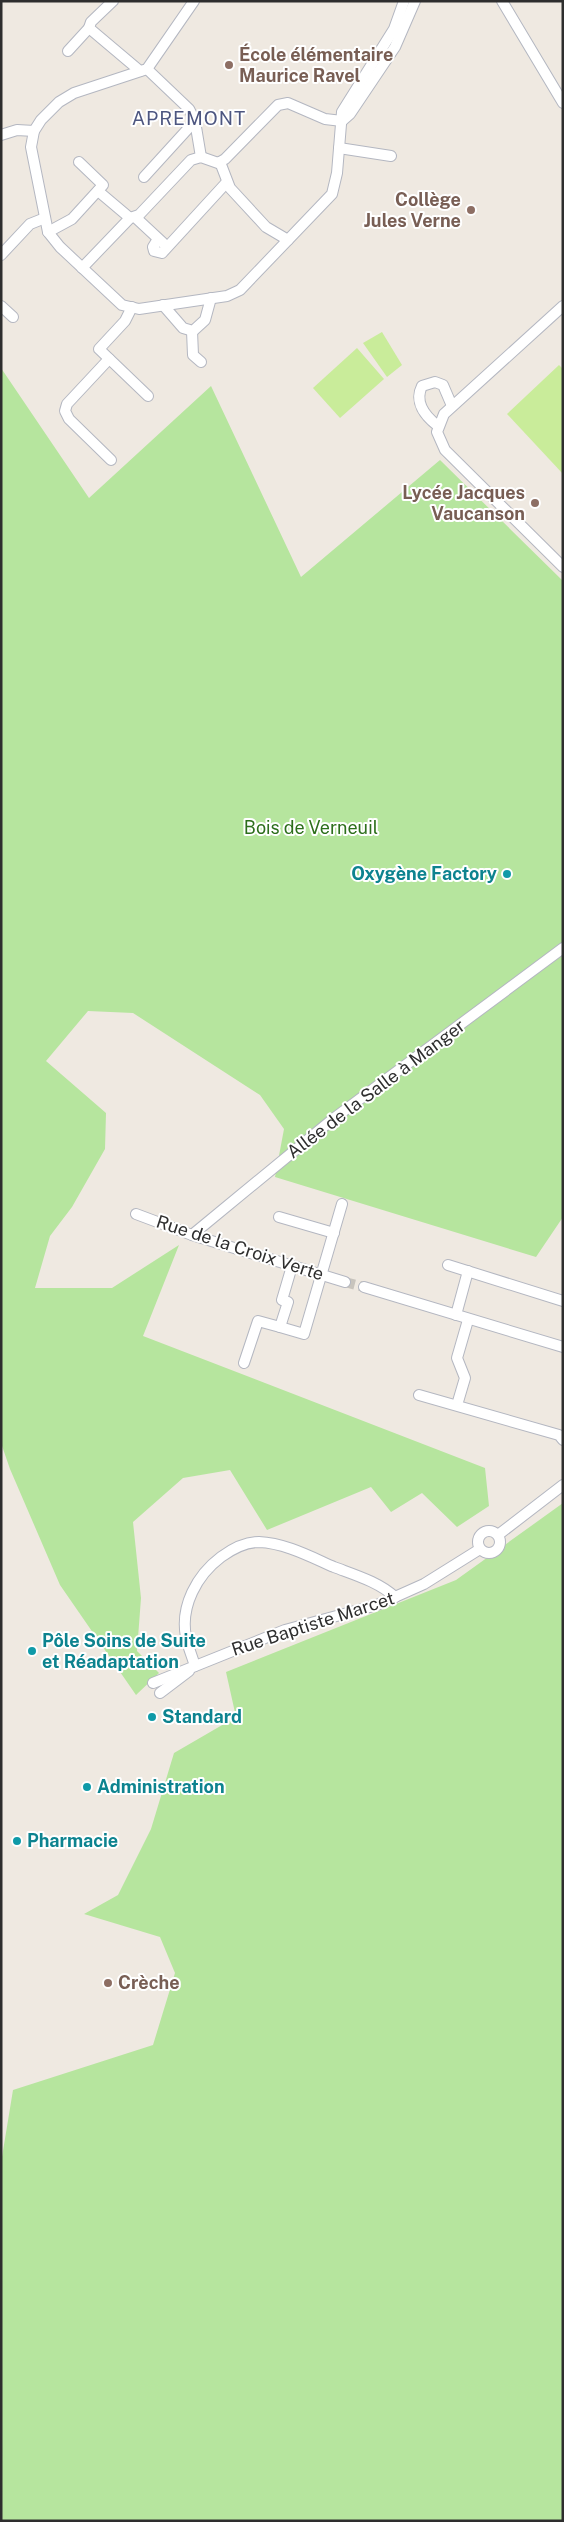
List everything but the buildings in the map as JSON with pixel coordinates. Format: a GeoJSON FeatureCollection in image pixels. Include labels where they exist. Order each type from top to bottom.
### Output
{"type":"FeatureCollection","features":[{"type":"Feature","properties":{"kind":"street"},"geometry":{"type":"LineString","coordinates":[[68,51],[89,28],[90,22],[113,1]]}},
{"type":"Feature","properties":{"kind":"street"},"geometry":{"type":"LineString","coordinates":[[194,1],[144,70],[74,93],[59,102],[40,120],[34,131],[31,148],[48,232],[60,248],[122,305],[139,308],[163,305],[227,296],[240,290],[332,194],[342,112],[394,29],[404,1]]}},
{"type":"Feature","properties":{"kind":"street"},"geometry":{"type":"LineString","coordinates":[[82,268],[132,217],[139,215],[191,160],[201,157],[220,162],[225,159],[278,105],[288,103],[325,119],[342,121],[350,114],[394,47],[415,1]]}},
{"type":"Feature","properties":{"kind":"street"},"geometry":{"type":"LineString","coordinates":[[502,1],[563,103]]}},
{"type":"Feature","properties":{"kind":"street"},"geometry":{"type":"LineString","coordinates":[[89,28],[144,70],[189,109],[195,121],[201,157]]}},
{"type":"Feature","properties":{"kind":"street"},"geometry":{"type":"LineString","coordinates":[[144,177],[195,121]]}},
{"type":"Feature","properties":{"kind":"street"},"geometry":{"type":"LineString","coordinates":[[1,135],[17,130],[34,131]]}},
{"type":"Feature","properties":{"kind":"street"},"geometry":{"type":"LineString","coordinates":[[339,148],[391,156]]}},
{"type":"Feature","properties":{"kind":"street"},"geometry":{"type":"LineString","coordinates":[[48,232],[72,219],[103,185],[79,162]]}},
{"type":"Feature","properties":{"kind":"street"},"geometry":{"type":"LineString","coordinates":[[220,162],[230,188],[266,228],[288,240]]}},
{"type":"Feature","properties":{"kind":"street"},"geometry":{"type":"LineString","coordinates":[[98,192],[132,217],[167,247],[227,182]]}},
{"type":"Feature","properties":{"kind":"street"},"geometry":{"type":"LineString","coordinates":[[1,255],[30,224],[45,218]]}},
{"type":"Feature","properties":{"kind":"street"},"geometry":{"type":"LineString","coordinates":[[192,331],[205,320],[211,298]]}},
{"type":"Feature","properties":{"kind":"street"},"geometry":{"type":"LineString","coordinates":[[163,305],[183,328],[192,331]]}},
{"type":"Feature","properties":{"kind":"street"},"geometry":{"type":"LineString","coordinates":[[1,306],[13,318]]}},
{"type":"Feature","properties":{"kind":"street"},"geometry":{"type":"LineString","coordinates":[[563,306],[452,406],[444,414],[438,426],[438,438],[445,450],[563,567]]}},
{"type":"Feature","properties":{"kind":"street"},"geometry":{"type":"LineString","coordinates":[[132,307],[125,321],[98,349],[148,396]]}},
{"type":"Feature","properties":{"kind":"street"},"geometry":{"type":"LineString","coordinates":[[192,331],[193,355],[200,362]]}},
{"type":"Feature","properties":{"kind":"street"},"geometry":{"type":"LineString","coordinates":[[109,359],[67,404],[65,411],[69,420],[111,460]]}},
{"type":"Feature","properties":{"kind":"street"},"geometry":{"type":"LineString","coordinates":[[438,426],[426,416],[419,400],[422,386],[435,382],[443,385],[452,406]]}},
{"type":"Feature","properties":{"kind":"street","name":"Allée de la Salle à Manger"},"geometry":{"type":"LineString","coordinates":[[192,1235],[226,1205],[333,1119],[563,948]]}},
{"type":"Feature","properties":{"kind":"street"},"geometry":{"type":"LineString","coordinates":[[244,1363],[258,1321],[304,1334],[342,1204]]}},
{"type":"Feature","properties":{"kind":"street","name":"Rue de la Croix Verte"},"geometry":{"type":"LineString","coordinates":[[136,1214],[192,1235],[345,1282]]}},
{"type":"Feature","properties":{"kind":"street"},"geometry":{"type":"LineString","coordinates":[[279,1217],[334,1233]]}},
{"type":"Feature","properties":{"kind":"street"},"geometry":{"type":"LineString","coordinates":[[448,1265],[563,1301]]}},
{"type":"Feature","properties":{"kind":"street"},"geometry":{"type":"LineString","coordinates":[[280,1327],[288,1302],[282,1300],[292,1266]]}},
{"type":"Feature","properties":{"kind":"street"},"geometry":{"type":"LineString","coordinates":[[456,1315],[468,1271]]}},
{"type":"Feature","properties":{"kind":"street"},"geometry":{"type":"LineString","coordinates":[[364,1288],[563,1347]]}},
{"type":"Feature","properties":{"kind":"street"},"geometry":{"type":"LineString","coordinates":[[457,1405],[465,1378],[457,1358],[468,1320]]}},
{"type":"Feature","properties":{"kind":"street"},"geometry":{"type":"LineString","coordinates":[[419,1395],[558,1435],[563,1440]]}},
{"type":"Feature","properties":{"kind":"street","name":"Rue Baptiste Marcet"},"geometry":{"type":"LineString","coordinates":[[498,1535],[563,1485]]}},
{"type":"Feature","properties":{"kind":"street","name":"Rue Baptiste Marcet"},"geometry":{"type":"LineString","coordinates":[[491,1531],[498,1535],[500,1543],[496,1551],[488,1553],[480,1549],[478,1540],[482,1533],[491,1531]]}},
{"type":"Feature","properties":{"kind":"street"},"geometry":{"type":"LineString","coordinates":[[195,1666],[186,1636],[187,1610],[190,1596],[204,1572],[239,1546],[257,1542],[277,1544],[354,1574],[388,1590],[396,1597]]}},
{"type":"Feature","properties":{"kind":"street","name":"Rue Baptiste Marcet"},"geometry":{"type":"LineString","coordinates":[[153,1683],[285,1630],[377,1605],[424,1584],[480,1549]]}},
{"type":"Feature","properties":{"kind":"street","name":"Rue Baptiste Marcet"},"geometry":{"type":"LineString","coordinates":[[160,1693],[195,1666]]}},
{"type":"Feature","properties":{"kind":"green space"},"geometry":{"type":"Polygon","coordinates":[[[382,332],[402,365],[387,377],[363,343],[382,332]]]}},
{"type":"Feature","properties":{"kind":"green space"},"geometry":{"type":"Polygon","coordinates":[[[357,348],[384,379],[340,418],[313,388],[357,348]]]}},
{"type":"Feature","properties":{"kind":"green space"},"geometry":{"type":"Polygon","coordinates":[[[559,365],[563,369],[563,474],[507,414],[559,365]]]}},
{"type":"Feature","properties":{"kind":"green space","name":"Bois de Verneuil"},"geometry":{"type":"Polygon","coordinates":[[[1,368],[89,498],[211,386],[301,577],[440,460],[563,581],[563,1217],[536,1257],[275,1177],[284,1129],[260,1095],[133,1013],[88,1011],[46,1061],[106,1113],[105,1149],[72,1207],[50,1236],[35,1288],[112,1288],[179,1245],[143,1336],[485,1468],[489,1506],[457,1527],[422,1493],[391,1512],[371,1487],[267,1530],[230,1470],[183,1478],[133,1522],[141,1598],[137,1651],[159,1673],[136,1695],[60,1585],[10,1469],[1,1443],[1,368]]]}},
{"type":"Feature","properties":{"kind":"green space"},"geometry":{"type":"Polygon","coordinates":[[[563,1503],[563,2521],[1,2521],[1,2163],[13,2090],[153,2045],[175,1973],[160,1937],[84,1914],[118,1895],[151,1829],[174,1753],[236,1717],[226,1672],[456,1580],[563,1503]]]}},
{"type":"Feature","properties":{"kind":"tunnel"},"geometry":{"type":"LineString","coordinates":[[345,1282],[364,1287]]}},
{"type":"Feature","properties":{"kind":"place","name":"École élémentaire Maurice Ravel"},"geometry":{"type":"Point","coordinates":[229,65]}},
{"type":"Feature","properties":{"kind":"place","name":"Collège Jules Verne"},"geometry":{"type":"Point","coordinates":[471,210]}},
{"type":"Feature","properties":{"kind":"place","name":"Lycée Jacques Vaucanson"},"geometry":{"type":"Point","coordinates":[535,503]}},
{"type":"Feature","properties":{"kind":"place","name":"Oxygène Factory"},"geometry":{"type":"Point","coordinates":[507,874]}},
{"type":"Feature","properties":{"kind":"place","name":"Pôle Soins de Suite et Réadaptation"},"geometry":{"type":"Point","coordinates":[32,1651]}},
{"type":"Feature","properties":{"kind":"place","name":"Standard"},"geometry":{"type":"Point","coordinates":[152,1717]}},
{"type":"Feature","properties":{"kind":"place","name":"Administration"},"geometry":{"type":"Point","coordinates":[87,1787]}},
{"type":"Feature","properties":{"kind":"place","name":"Pharmacie"},"geometry":{"type":"Point","coordinates":[17,1841]}},
{"type":"Feature","properties":{"kind":"place","name":"Crèche"},"geometry":{"type":"Point","coordinates":[108,1983]}},
{"type":"Feature","properties":{"kind":"district","name":"APREMONT"},"geometry":{"type":"Point","coordinates":[189,118]}}]}
